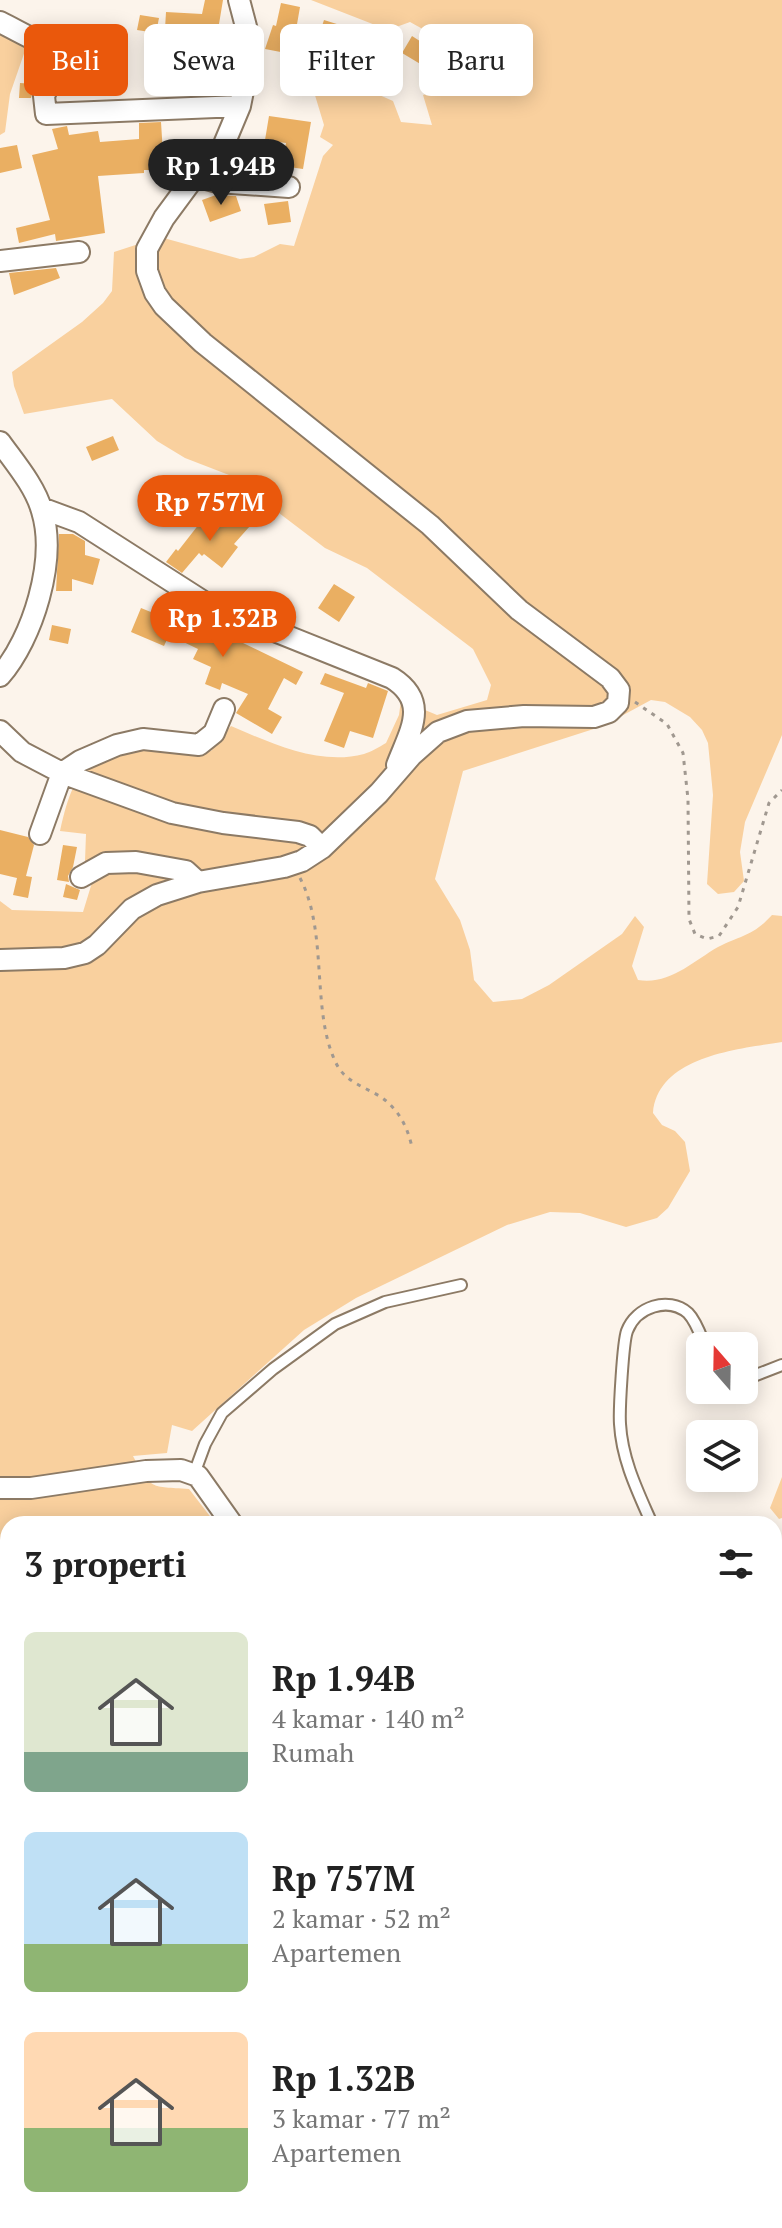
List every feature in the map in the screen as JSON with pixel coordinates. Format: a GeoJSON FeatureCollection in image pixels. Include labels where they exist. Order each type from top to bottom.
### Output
{"type":"FeatureCollection","features":[{"type":"Feature","properties":{"kind":"street"},"geometry":{"type":"LineString","coordinates":[[0,960],[64,958],[85,953],[142,901],[198,882],[293,865],[322,848],[438,732],[467,721],[524,716],[594,717],[609,712],[618,703],[619,690],[610,678],[519,610],[430,525],[203,343],[164,306],[155,293],[147,271],[147,249],[164,218],[195,176],[222,149],[240,106],[250,56],[249,38],[239,0]]}},
{"type":"Feature","properties":{"kind":"street"},"geometry":{"type":"LineString","coordinates":[[0,22],[24,32]]}},
{"type":"Feature","properties":{"kind":"street"},"geometry":{"type":"LineString","coordinates":[[44,96],[46,114],[240,106]]}},
{"type":"Feature","properties":{"kind":"street"},"geometry":{"type":"LineString","coordinates":[[195,176],[217,182],[289,187]]}},
{"type":"Feature","properties":{"kind":"street"},"geometry":{"type":"LineString","coordinates":[[0,261],[79,252]]}},
{"type":"Feature","properties":{"kind":"street"},"geometry":{"type":"LineString","coordinates":[[0,442],[30,486],[46,525],[46,557],[40,589],[25,635],[10,665],[0,676]]}},
{"type":"Feature","properties":{"kind":"street"},"geometry":{"type":"LineString","coordinates":[[41,508],[79,522],[207,604],[392,678],[407,687],[414,702],[414,720],[393,777]]}},
{"type":"Feature","properties":{"kind":"street"},"geometry":{"type":"LineString","coordinates":[[40,834],[62,773],[93,755],[143,739],[199,745],[214,733],[224,709]]}},
{"type":"Feature","properties":{"kind":"street"},"geometry":{"type":"LineString","coordinates":[[0,731],[22,752],[62,773],[172,813],[298,832],[310,836],[322,848]]}},
{"type":"Feature","properties":{"kind":"street"},"geometry":{"type":"LineString","coordinates":[[81,877],[106,863],[136,862],[186,871],[198,882]]}},
{"type":"Feature","properties":{"kind":"street"},"geometry":{"type":"LineString","coordinates":[[0,1488],[31,1488],[146,1471],[181,1470],[198,1476],[226,1516]]}},
{"type":"Feature","properties":{"kind":"lane"},"geometry":{"type":"LineString","coordinates":[[194,1474],[205,1444],[222,1413],[273,1369],[335,1324],[385,1302],[461,1285]]}},
{"type":"Feature","properties":{"kind":"lane"},"geometry":{"type":"LineString","coordinates":[[649,1516],[629,1471],[620,1423],[627,1332],[635,1318],[652,1306],[671,1303],[689,1314],[698,1332]]}},
{"type":"Feature","properties":{"kind":"lane"},"geometry":{"type":"LineString","coordinates":[[758,1374],[782,1365]]}},
{"type":"Feature","properties":{"kind":"path"},"geometry":{"type":"LineString","coordinates":[[619,690],[667,724],[683,753],[688,799],[689,919],[695,934],[707,939],[719,936],[738,907],[769,803],[782,790]]}},
{"type":"Feature","properties":{"kind":"path"},"geometry":{"type":"LineString","coordinates":[[293,865],[307,891],[313,917],[328,1038],[337,1066],[356,1085],[379,1096],[397,1110],[407,1128],[412,1147]]}},
{"type":"Feature","properties":{"kind":"shaded area"},"geometry":{"type":"Polygon","coordinates":[[[311,0],[782,0],[782,735],[745,822],[740,852],[744,881],[734,892],[718,894],[707,884],[713,795],[708,743],[702,730],[690,717],[665,702],[651,700],[603,726],[463,771],[435,879],[460,920],[470,950],[474,980],[493,1002],[522,999],[549,985],[622,934],[635,916],[644,927],[632,966],[638,980],[650,981],[671,976],[718,947],[753,931],[772,915],[782,916],[782,1042],[703,1059],[684,1067],[669,1079],[658,1094],[653,1113],[662,1125],[675,1131],[685,1142],[690,1171],[668,1208],[657,1218],[626,1227],[580,1213],[550,1212],[507,1225],[356,1298],[304,1330],[192,1431],[172,1425],[167,1453],[133,1456],[149,1481],[166,1488],[189,1489],[210,1516],[0,1516],[0,901],[12,910],[83,912],[94,876],[85,861],[86,834],[60,831],[73,788],[88,769],[98,763],[129,753],[167,747],[211,751],[231,726],[313,755],[347,757],[364,754],[386,743],[399,715],[401,700],[437,715],[487,700],[491,685],[473,649],[367,568],[325,548],[229,475],[185,458],[157,441],[112,399],[24,414],[12,372],[82,322],[103,303],[112,291],[114,252],[160,237],[240,259],[254,257],[280,244],[294,246],[323,156],[333,145],[320,137],[324,125],[315,96],[382,96],[393,101],[401,122],[432,125],[423,96],[533,96],[533,24],[419,24],[419,27],[410,22],[373,24],[311,0]]]}},
{"type":"Feature","properties":{"kind":"shaded area"},"geometry":{"type":"Polygon","coordinates":[[[0,31],[24,43],[24,54],[10,94],[5,132],[0,135],[0,31]]]}},
{"type":"Feature","properties":{"kind":"shaded area"},"geometry":{"type":"Polygon","coordinates":[[[782,1477],[782,1516],[777,1516],[770,1508],[782,1477]]]}},
{"type":"Feature","properties":{"kind":"building"},"geometry":{"type":"Polygon","coordinates":[[[205,0],[223,0],[219,24],[165,24],[166,12],[202,14],[205,0]]]}},
{"type":"Feature","properties":{"kind":"building"},"geometry":{"type":"Polygon","coordinates":[[[281,3],[300,7],[297,24],[280,24],[280,52],[265,49],[273,25],[276,26],[281,3]]]}},
{"type":"Feature","properties":{"kind":"building"},"geometry":{"type":"Polygon","coordinates":[[[140,15],[159,18],[158,24],[144,24],[144,31],[137,30],[140,15]]]}},
{"type":"Feature","properties":{"kind":"building"},"geometry":{"type":"Polygon","coordinates":[[[412,36],[419,40],[419,63],[403,54],[412,36]]]}},
{"type":"Feature","properties":{"kind":"building"},"geometry":{"type":"Polygon","coordinates":[[[20,83],[24,83],[24,96],[31,98],[19,98],[20,83]]]}},
{"type":"Feature","properties":{"kind":"building"},"geometry":{"type":"Polygon","coordinates":[[[269,116],[311,122],[303,169],[282,166],[286,143],[265,140],[269,116]]]}},
{"type":"Feature","properties":{"kind":"building"},"geometry":{"type":"Polygon","coordinates":[[[161,122],[164,170],[98,176],[105,233],[56,241],[55,234],[19,243],[16,228],[50,220],[32,155],[58,149],[52,129],[67,126],[69,135],[98,131],[100,142],[139,139],[139,123],[161,122]]]}},
{"type":"Feature","properties":{"kind":"building"},"geometry":{"type":"Polygon","coordinates":[[[17,145],[22,168],[0,173],[0,148],[17,145]]]}},
{"type":"Feature","properties":{"kind":"building"},"geometry":{"type":"Polygon","coordinates":[[[216,195],[236,196],[241,211],[210,222],[202,200],[216,195]]]}},
{"type":"Feature","properties":{"kind":"building"},"geometry":{"type":"Polygon","coordinates":[[[288,201],[291,222],[268,225],[264,204],[288,201]]]}},
{"type":"Feature","properties":{"kind":"building"},"geometry":{"type":"Polygon","coordinates":[[[56,268],[60,278],[14,295],[9,273],[56,268]]]}},
{"type":"Feature","properties":{"kind":"building"},"geometry":{"type":"Polygon","coordinates":[[[113,436],[119,450],[92,461],[86,447],[113,436]]]}},
{"type":"Feature","properties":{"kind":"building"},"geometry":{"type":"Polygon","coordinates":[[[233,511],[250,526],[234,544],[238,547],[222,568],[199,553],[182,573],[166,562],[203,519],[217,530],[233,511]]]}},
{"type":"Feature","properties":{"kind":"building"},"geometry":{"type":"Polygon","coordinates":[[[59,534],[73,534],[85,541],[85,555],[100,559],[93,585],[72,579],[72,591],[56,591],[59,534]]]}},
{"type":"Feature","properties":{"kind":"building"},"geometry":{"type":"Polygon","coordinates":[[[334,584],[355,597],[339,622],[318,608],[334,584]]]}},
{"type":"Feature","properties":{"kind":"building"},"geometry":{"type":"Polygon","coordinates":[[[171,597],[202,616],[232,628],[229,634],[244,640],[243,643],[303,672],[296,685],[284,678],[268,709],[282,717],[272,734],[236,713],[248,694],[222,683],[220,690],[205,684],[211,667],[193,659],[198,649],[169,635],[164,646],[131,632],[141,608],[163,617],[171,597]]]}},
{"type":"Feature","properties":{"kind":"building"},"geometry":{"type":"Polygon","coordinates":[[[267,598],[286,612],[281,619],[258,610],[267,598]]]}},
{"type":"Feature","properties":{"kind":"building"},"geometry":{"type":"Polygon","coordinates":[[[52,625],[71,629],[68,644],[49,640],[52,625]]]}},
{"type":"Feature","properties":{"kind":"building"},"geometry":{"type":"Polygon","coordinates":[[[325,673],[366,688],[368,683],[388,691],[373,738],[350,731],[344,748],[324,741],[344,693],[320,684],[325,673]]]}},
{"type":"Feature","properties":{"kind":"building"},"geometry":{"type":"Polygon","coordinates":[[[0,830],[28,837],[34,845],[26,876],[32,877],[28,898],[13,895],[17,878],[0,874],[0,830]]]}},
{"type":"Feature","properties":{"kind":"building"},"geometry":{"type":"Polygon","coordinates":[[[63,845],[77,847],[69,882],[57,880],[63,845]]]}},
{"type":"Feature","properties":{"kind":"building"},"geometry":{"type":"Polygon","coordinates":[[[66,884],[80,890],[77,900],[63,897],[66,884]]]}}]}
